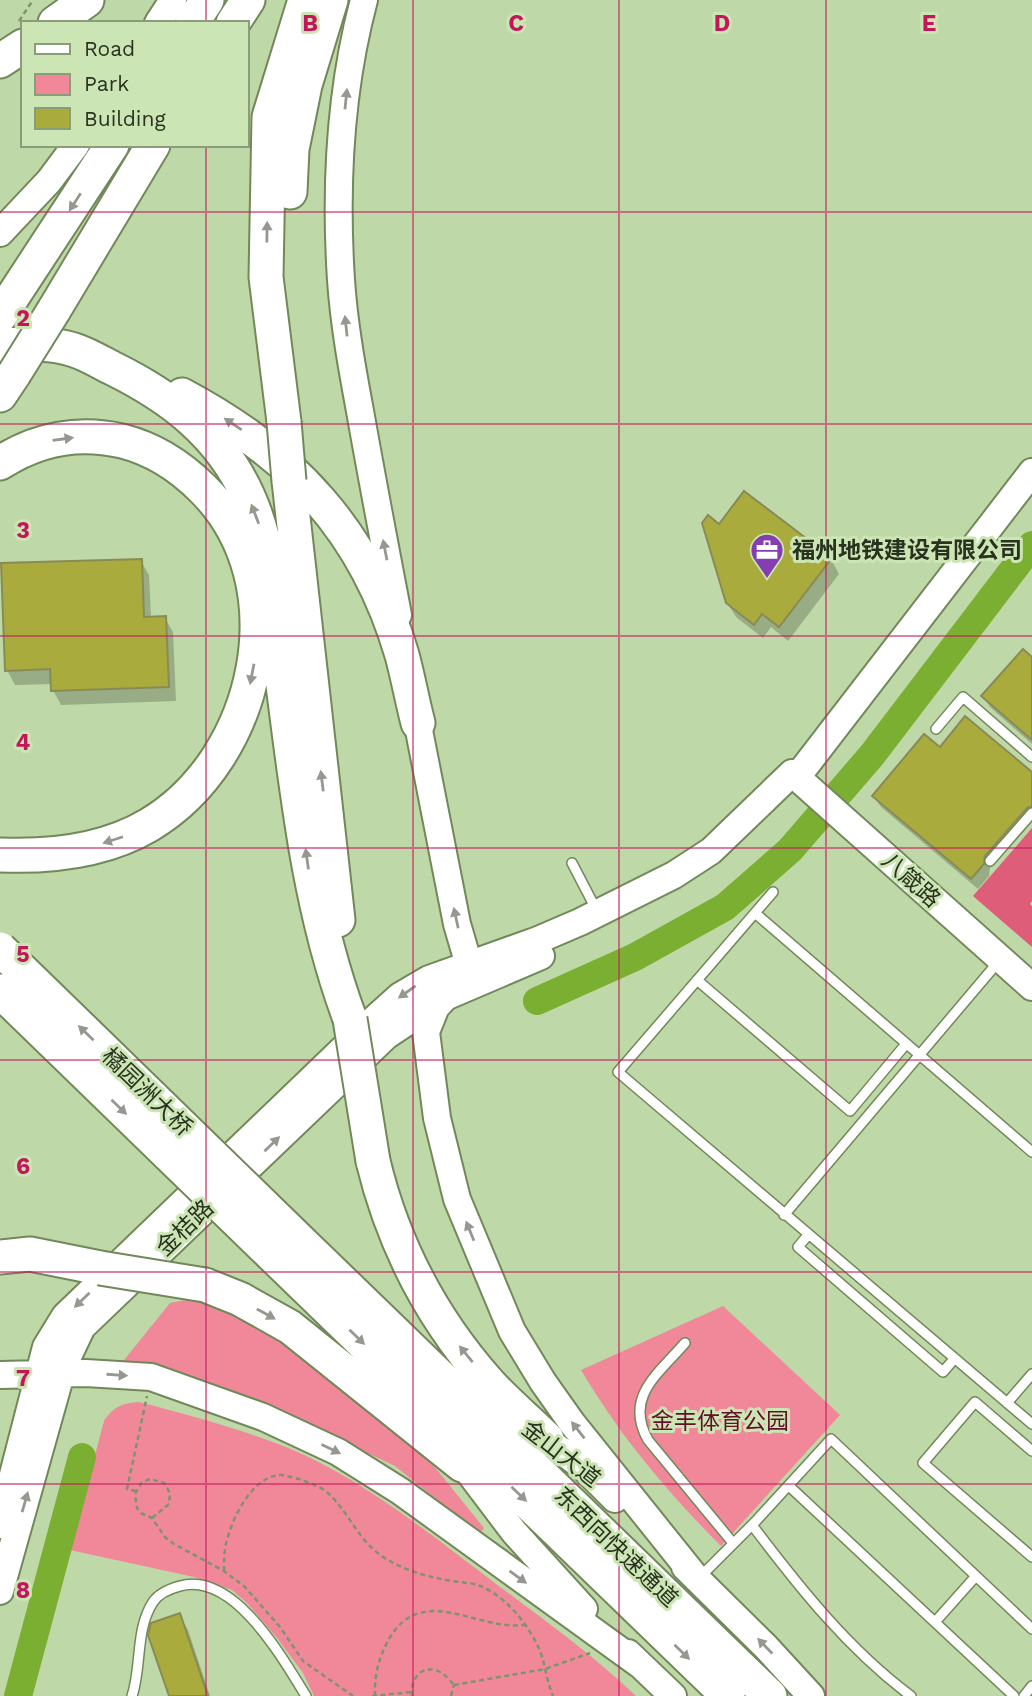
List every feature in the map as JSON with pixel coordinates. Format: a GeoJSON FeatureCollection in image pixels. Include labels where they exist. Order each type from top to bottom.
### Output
{"type":"FeatureCollection","features":[{"type":"Feature","properties":{"kind":"highway"},"geometry":{"type":"LineString","coordinates":[[58,21],[87,0]]}},
{"type":"Feature","properties":{"kind":"highway"},"geometry":{"type":"LineString","coordinates":[[193,21],[207,0]]}},
{"type":"Feature","properties":{"kind":"highway"},"geometry":{"type":"LineString","coordinates":[[234,21],[248,0]]}},
{"type":"Feature","properties":{"kind":"highway"},"geometry":{"type":"LineString","coordinates":[[305,0],[270,117],[266,277],[350,1020],[373,1161],[379,1189],[400,1246],[423,1292],[453,1338],[490,1384],[547,1439]]}},
{"type":"Feature","properties":{"kind":"highway"},"geometry":{"type":"LineString","coordinates":[[284,422],[292,149],[305,85],[331,0]]}},
{"type":"Feature","properties":{"kind":"highway"},"geometry":{"type":"LineString","coordinates":[[0,61],[21,47]]}},
{"type":"Feature","properties":{"kind":"highway"},"geometry":{"type":"LineString","coordinates":[[0,316],[111,147]]}},
{"type":"Feature","properties":{"kind":"highway"},"geometry":{"type":"LineString","coordinates":[[5,371],[54,310],[152,147]]}},
{"type":"Feature","properties":{"kind":"highway"},"geometry":{"type":"LineString","coordinates":[[5,371],[33,344],[75,350],[110,359],[217,413],[262,444],[321,500],[353,544],[369,572],[402,655],[418,723]]}},
{"type":"Feature","properties":{"kind":"highway"},"geometry":{"type":"LineString","coordinates":[[75,350],[131,378],[180,409],[216,446],[248,495],[260,528],[271,586],[309,873],[327,950],[350,1020]]}},
{"type":"Feature","properties":{"kind":"highway"},"geometry":{"type":"LineString","coordinates":[[0,463],[18,452],[61,438],[109,438],[135,444],[162,455],[217,502],[235,531],[255,590],[258,618],[253,673],[239,716],[218,756],[188,795],[150,825],[128,835],[52,855],[0,855]]}},
{"type":"Feature","properties":{"kind":"highway","name":"橘园洲大桥"},"geometry":{"type":"LineString","coordinates":[[0,949],[283,1245]]}},
{"type":"Feature","properties":{"kind":"highway","name":"橘园洲大桥"},"geometry":{"type":"LineString","coordinates":[[0,991],[283,1245]]}},
{"type":"Feature","properties":{"kind":"highway","name":"金山大道"},"geometry":{"type":"LineString","coordinates":[[283,1245],[392,1350]]}},
{"type":"Feature","properties":{"kind":"highway"},"geometry":{"type":"LineString","coordinates":[[0,1257],[30,1254],[205,1285],[240,1299],[290,1327],[465,1467]]}},
{"type":"Feature","properties":{"kind":"highway"},"geometry":{"type":"LineString","coordinates":[[0,1276],[100,1268]]}},
{"type":"Feature","properties":{"kind":"highway","name":"东西向快速通道"},"geometry":{"type":"LineString","coordinates":[[392,1350],[728,1696]]}},
{"type":"Feature","properties":{"kind":"highway","name":"东西向快速通道"},"geometry":{"type":"LineString","coordinates":[[392,1350],[770,1696]]}},
{"type":"Feature","properties":{"kind":"main road"},"geometry":{"type":"LineString","coordinates":[[159,21],[173,0]]}},
{"type":"Feature","properties":{"kind":"main road"},"geometry":{"type":"LineString","coordinates":[[364,0],[349,79],[343,137],[338,223],[341,281],[349,352],[418,723],[457,924],[469,965],[466,975],[443,998],[426,1032],[437,1118],[457,1199],[512,1331],[572,1423],[698,1579]]}},
{"type":"Feature","properties":{"kind":"main road"},"geometry":{"type":"LineString","coordinates":[[0,233],[49,181],[74,147]]}},
{"type":"Feature","properties":{"kind":"main road"},"geometry":{"type":"LineString","coordinates":[[0,1525],[51,1374],[47,1347],[65,1316],[360,1032],[389,1005],[414,987],[538,940],[599,913],[674,875],[809,788],[1032,471]]}},
{"type":"Feature","properties":{"kind":"main road","name":"八箴路"},"geometry":{"type":"LineString","coordinates":[[809,788],[1032,987]]}},
{"type":"Feature","properties":{"kind":"main road","name":"金桔路"},"geometry":{"type":"LineString","coordinates":[[0,1591],[51,1374],[68,1353],[82,1327],[370,1049],[402,1025],[443,998],[512,970],[638,912],[685,886],[709,870],[809,788]]}},
{"type":"Feature","properties":{"kind":"main road","name":"金山大道"},"geometry":{"type":"LineString","coordinates":[[392,1350],[440,1371],[547,1439],[583,1467],[766,1647],[811,1696]]}},
{"type":"Feature","properties":{"kind":"main road","name":"金山大道"},"geometry":{"type":"LineString","coordinates":[[392,1350],[415,1401],[514,1532],[559,1583],[673,1696]]}},
{"type":"Feature","properties":{"kind":"main road"},"geometry":{"type":"LineString","coordinates":[[0,1376],[51,1374],[151,1377],[263,1417],[338,1452],[400,1491],[639,1664]]}},
{"type":"Feature","properties":{"kind":"lane"},"geometry":{"type":"LineString","coordinates":[[936,729],[963,697],[1032,757]]}},
{"type":"Feature","properties":{"kind":"lane"},"geometry":{"type":"LineString","coordinates":[[990,861],[1032,813]]}},
{"type":"Feature","properties":{"kind":"lane"},"geometry":{"type":"LineString","coordinates":[[572,863],[599,913]]}},
{"type":"Feature","properties":{"kind":"lane"},"geometry":{"type":"LineString","coordinates":[[773,892],[618,1072],[1032,1424]]}},
{"type":"Feature","properties":{"kind":"lane"},"geometry":{"type":"LineString","coordinates":[[755,914],[1032,1152]]}},
{"type":"Feature","properties":{"kind":"lane"},"geometry":{"type":"LineString","coordinates":[[784,1215],[1000,960]]}},
{"type":"Feature","properties":{"kind":"lane"},"geometry":{"type":"LineString","coordinates":[[697,980],[850,1111],[906,1044]]}},
{"type":"Feature","properties":{"kind":"lane"},"geometry":{"type":"LineString","coordinates":[[808,1235],[798,1247],[943,1372],[954,1359]]}},
{"type":"Feature","properties":{"kind":"lane"},"geometry":{"type":"LineString","coordinates":[[685,1343],[650,1382],[642,1395],[639,1404],[640,1422],[648,1440],[733,1542]]}},
{"type":"Feature","properties":{"kind":"lane"},"geometry":{"type":"LineString","coordinates":[[1007,1403],[1032,1374]]}},
{"type":"Feature","properties":{"kind":"lane"},"geometry":{"type":"LineString","coordinates":[[1032,1451],[975,1402],[923,1463],[1032,1557]]}},
{"type":"Feature","properties":{"kind":"lane"},"geometry":{"type":"LineString","coordinates":[[698,1579],[831,1439],[1032,1629]]}},
{"type":"Feature","properties":{"kind":"lane"},"geometry":{"type":"LineString","coordinates":[[789,1486],[1014,1696]]}},
{"type":"Feature","properties":{"kind":"lane"},"geometry":{"type":"LineString","coordinates":[[752,1525],[830,1621],[911,1696]]}},
{"type":"Feature","properties":{"kind":"lane"},"geometry":{"type":"LineString","coordinates":[[935,1622],[976,1576]]}},
{"type":"Feature","properties":{"kind":"lane"},"geometry":{"type":"LineString","coordinates":[[132,1696],[137,1678],[138,1647],[152,1604],[160,1594],[184,1585],[208,1588],[237,1603],[277,1650],[306,1696]]}},
{"type":"Feature","properties":{"kind":"lane"},"geometry":{"type":"LineString","coordinates":[[1024,1696],[1032,1686]]}},
{"type":"Feature","properties":{"kind":"path"},"geometry":{"type":"LineString","coordinates":[[136,1491],[127,1489],[151,1377]]}},
{"type":"Feature","properties":{"kind":"path"},"geometry":{"type":"LineString","coordinates":[[224,1571],[226,1545],[239,1509],[260,1483],[278,1475],[308,1482],[330,1495],[361,1538],[395,1565],[452,1582],[471,1583],[488,1588],[508,1604],[539,1651],[553,1696]]}},
{"type":"Feature","properties":{"kind":"path"},"geometry":{"type":"LineString","coordinates":[[150,1479],[160,1481],[168,1487],[169,1504],[152,1518],[137,1508],[136,1491],[142,1482],[150,1479]]}},
{"type":"Feature","properties":{"kind":"path"},"geometry":{"type":"LineString","coordinates":[[454,1685],[439,1671],[426,1670],[414,1679],[411,1694],[374,1696],[374,1680],[384,1648],[402,1621],[414,1614],[440,1611],[509,1627],[524,1625]]}},
{"type":"Feature","properties":{"kind":"path"},"geometry":{"type":"LineString","coordinates":[[454,1685],[545,1670],[613,1646]]}},
{"type":"Feature","properties":{"kind":"path"},"geometry":{"type":"LineString","coordinates":[[451,1696],[454,1685]]}},
{"type":"Feature","properties":{"kind":"green space"},"geometry":{"type":"Polygon","coordinates":[[[191,1299],[228,1309],[302,1354],[429,1460],[484,1528],[481,1532],[395,1466],[293,1418],[120,1365],[170,1303],[191,1299]]]}},
{"type":"Feature","properties":{"kind":"green space","name":"金丰体育公园"},"geometry":{"type":"Polygon","coordinates":[[[723,1306],[840,1415],[721,1546],[645,1462],[581,1370],[723,1306]]]}},
{"type":"Feature","properties":{"kind":"green space"},"geometry":{"type":"Polygon","coordinates":[[[139,1402],[268,1440],[341,1474],[442,1543],[583,1650],[636,1696],[314,1696],[303,1673],[277,1638],[232,1590],[194,1577],[70,1550],[104,1421],[118,1407],[139,1402]]]}},
{"type":"Feature","properties":{"kind":"shaded area"},"geometry":{"type":"Polygon","coordinates":[[[1032,828],[1030,904],[1032,947],[973,896],[1032,828]]]}},
{"type":"Feature","properties":{"kind":"building","name":"福州地铁建设有限公司"},"geometry":{"type":"Polygon","coordinates":[[[744,491],[832,558],[779,627],[762,614],[754,625],[726,603],[702,523],[708,515],[719,524],[744,491]]]}},
{"type":"Feature","properties":{"kind":"building"},"geometry":{"type":"Polygon","coordinates":[[[142,559],[144,617],[166,616],[169,687],[51,691],[50,669],[5,671],[1,563],[142,559]]]}},
{"type":"Feature","properties":{"kind":"building"},"geometry":{"type":"Polygon","coordinates":[[[1023,649],[1032,657],[1032,740],[981,696],[1023,649]]]}},
{"type":"Feature","properties":{"kind":"building"},"geometry":{"type":"Polygon","coordinates":[[[965,716],[1032,772],[1032,806],[1027,808],[985,856],[984,864],[971,879],[872,796],[924,734],[940,747],[965,716]]]}},
{"type":"Feature","properties":{"kind":"building"},"geometry":{"type":"Polygon","coordinates":[[[180,1613],[208,1696],[169,1696],[148,1635],[151,1623],[180,1613]]]}},
{"type":"Feature","properties":{"kind":"waterway"},"geometry":{"type":"LineString","coordinates":[[537,1001],[635,957],[725,907],[790,850],[872,755],[1032,545]]}},
{"type":"Feature","properties":{"kind":"waterway"},"geometry":{"type":"LineString","coordinates":[[18,1696],[82,1457]]}},
{"type":"Feature","properties":{"kind":"place","name":"福州地铁建设有限公司"},"geometry":{"type":"Point","coordinates":[767,580]}}]}
